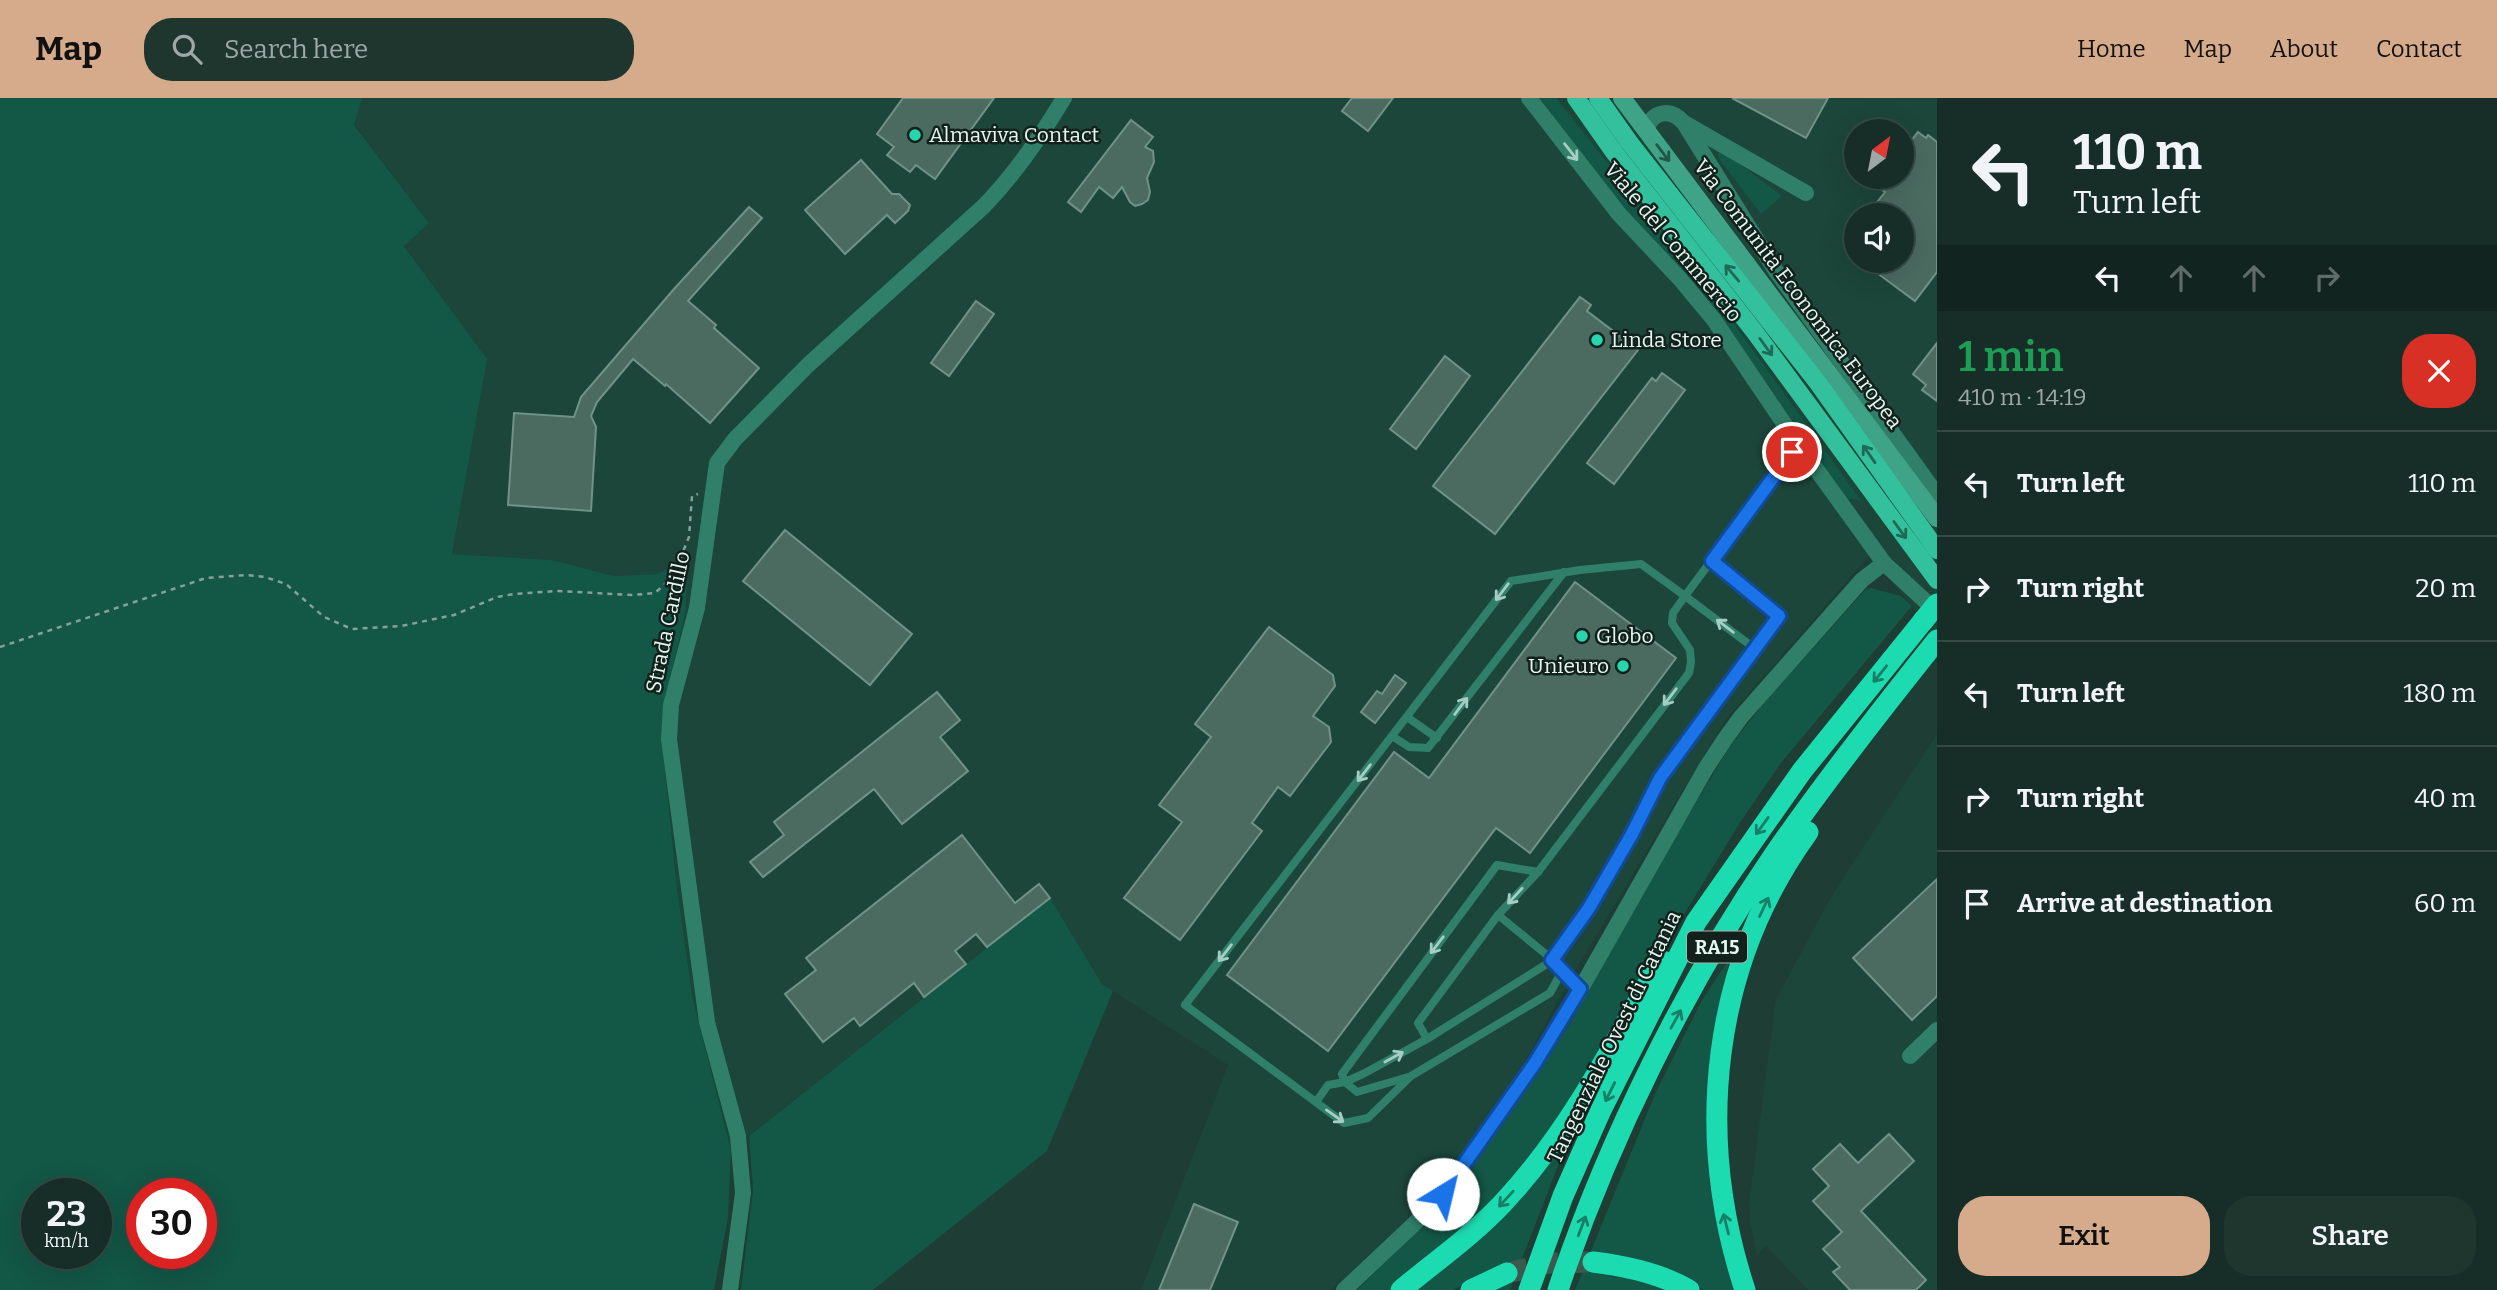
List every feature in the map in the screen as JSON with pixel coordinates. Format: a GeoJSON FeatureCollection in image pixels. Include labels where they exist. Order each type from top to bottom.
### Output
{"type":"FeatureCollection","features":[{"type":"Feature","properties":{"kind":"highway","name":"RA15"},"geometry":{"type":"LineString","coordinates":[[1930,616],[1937,604]]}},
{"type":"Feature","properties":{"kind":"highway","name":"Tangenziale Ovest di Catania"},"geometry":{"type":"LineString","coordinates":[[1529,1290],[1563,1196],[1601,1110],[1696,922],[1802,771],[1930,616]]}},
{"type":"Feature","properties":{"kind":"highway","name":"RA15"},"geometry":{"type":"LineString","coordinates":[[1558,1290],[1623,1125],[1668,1034],[1710,958],[1788,836],[1879,712],[1937,641]]}},
{"type":"Feature","properties":{"kind":"highway"},"geometry":{"type":"LineString","coordinates":[[1745,1290],[1723,1210],[1716,1135],[1716,1108],[1724,1034],[1733,987],[1745,950],[1777,879],[1800,843],[1873,744],[1937,641]]}},
{"type":"Feature","properties":{"kind":"highway"},"geometry":{"type":"LineString","coordinates":[[1401,1290],[1480,1225],[1526,1177],[1578,1106],[1653,974],[1696,922]]}},
{"type":"Feature","properties":{"kind":"highway"},"geometry":{"type":"LineString","coordinates":[[1593,1262],[1660,1276],[1689,1290]]}},
{"type":"Feature","properties":{"kind":"highway"},"geometry":{"type":"LineString","coordinates":[[1471,1290],[1507,1273]]}},
{"type":"Feature","properties":{"kind":"main road"},"geometry":{"type":"LineString","coordinates":[[1576,98],[1592,124],[1754,331],[1937,580]]}},
{"type":"Feature","properties":{"kind":"main road"},"geometry":{"type":"LineString","coordinates":[[1598,98],[1652,173],[1764,311],[1818,383],[1937,550]]}},
{"type":"Feature","properties":{"kind":"street","name":"Strada Cardillo"},"geometry":{"type":"LineString","coordinates":[[730,1290],[743,1193],[738,1136],[706,1022],[669,738],[671,705],[697,608],[717,463],[735,439],[808,365],[984,206],[1009,180],[1042,135],[1064,98]]}},
{"type":"Feature","properties":{"kind":"street","name":"Viale del Commercio"},"geometry":{"type":"LineString","coordinates":[[1529,98],[1619,214],[1714,320],[1798,444],[1884,563],[1930,616]]}},
{"type":"Feature","properties":{"kind":"street"},"geometry":{"type":"LineString","coordinates":[[1568,98],[1592,124]]}},
{"type":"Feature","properties":{"kind":"street","name":"Via Comunità Economica Europea"},"geometry":{"type":"LineString","coordinates":[[1622,98],[1937,518]]}},
{"type":"Feature","properties":{"kind":"street"},"geometry":{"type":"LineString","coordinates":[[1659,98],[1680,119],[1776,271],[1937,495]]}},
{"type":"Feature","properties":{"kind":"street"},"geometry":{"type":"LineString","coordinates":[[1646,130],[1654,116],[1665,112],[1806,193]]}},
{"type":"Feature","properties":{"kind":"street"},"geometry":{"type":"LineString","coordinates":[[1344,1290],[1443,1194],[1535,1063],[1706,768],[1741,717],[1862,580],[1884,563]]}},
{"type":"Feature","properties":{"kind":"street"},"geometry":{"type":"LineString","coordinates":[[1910,1056],[1937,1030]]}},
{"type":"Feature","properties":{"kind":"lane"},"geometry":{"type":"LineString","coordinates":[[1427,1039],[1418,1023],[1498,915],[1538,872],[1689,673],[1690,650],[1672,623],[1673,613],[1798,444]]}},
{"type":"Feature","properties":{"kind":"lane"},"geometry":{"type":"LineString","coordinates":[[1316,1102],[1328,1085],[1345,1082],[1427,1039],[1552,960],[1589,908],[1632,834],[1660,778],[1779,616],[1712,561]]}},
{"type":"Feature","properties":{"kind":"lane"},"geometry":{"type":"LineString","coordinates":[[1562,971],[1550,993],[1412,1076],[1368,1118],[1356,1122],[1344,1123],[1185,1005],[1511,581],[1641,564],[1754,648]]}},
{"type":"Feature","properties":{"kind":"lane"},"geometry":{"type":"LineString","coordinates":[[1392,736],[1409,747],[1428,748],[1564,572]]}},
{"type":"Feature","properties":{"kind":"lane"},"geometry":{"type":"LineString","coordinates":[[1407,717],[1437,738]]}},
{"type":"Feature","properties":{"kind":"lane"},"geometry":{"type":"LineString","coordinates":[[1412,1076],[1357,1092],[1345,1082],[1342,1074],[1497,865],[1538,872]]}},
{"type":"Feature","properties":{"kind":"lane"},"geometry":{"type":"LineString","coordinates":[[1498,915],[1552,960],[1580,989]]}},
{"type":"Feature","properties":{"kind":"path"},"geometry":{"type":"LineString","coordinates":[[0,647],[206,578],[246,575],[265,577],[286,584],[324,617],[352,629],[401,626],[454,615],[497,597],[514,594],[557,591],[633,595],[655,593],[665,583],[680,559],[689,537],[692,496],[713,486]]}},
{"type":"Feature","properties":{"kind":"shaded area"},"geometry":{"type":"Polygon","coordinates":[[[0,98],[362,98],[354,125],[429,223],[404,246],[487,359],[452,554],[552,560],[614,576],[656,574],[687,562],[686,609],[664,706],[662,740],[677,888],[693,1000],[731,1150],[728,1218],[714,1290],[0,1290],[0,98]]]}},
{"type":"Feature","properties":{"kind":"shaded area"},"geometry":{"type":"Polygon","coordinates":[[[362,98],[1937,98],[1937,635],[1869,556],[1724,722],[1570,979],[1526,1059],[1473,1137],[1434,1189],[1399,1227],[1331,1290],[1141,1290],[1228,1065],[1102,984],[1050,898],[731,1150],[693,1000],[677,888],[662,740],[686,562],[656,574],[614,576],[552,560],[452,554],[486,359],[404,245],[429,223],[354,124],[362,98]]]}},
{"type":"Feature","properties":{"kind":"shaded area"},"geometry":{"type":"Polygon","coordinates":[[[1540,98],[1556,98],[1722,307],[1862,502],[1852,498],[1847,502],[1769,386],[1705,298],[1678,265],[1620,206],[1540,98]]]}},
{"type":"Feature","properties":{"kind":"shaded area"},"geometry":{"type":"Polygon","coordinates":[[[1722,151],[1782,196],[1761,214],[1720,160],[1717,154],[1722,151]]]}},
{"type":"Feature","properties":{"kind":"shaded area"},"geometry":{"type":"Polygon","coordinates":[[[1866,589],[1901,596],[1912,606],[1781,763],[1741,821],[1572,1098],[1516,1175],[1465,1227],[1389,1290],[1357,1290],[1444,1205],[1539,1071],[1571,1022],[1644,889],[1730,746],[1768,698],[1866,589]]]}},
{"type":"Feature","properties":{"kind":"shaded area"},"geometry":{"type":"Polygon","coordinates":[[[1937,734],[1937,1290],[1808,1290],[1766,1246],[1757,1256],[1751,1227],[1749,1203],[1776,999],[1831,897],[1937,734]]]}},
{"type":"Feature","properties":{"kind":"shaded area"},"geometry":{"type":"Polygon","coordinates":[[[1050,898],[1102,984],[1113,991],[1047,1151],[873,1290],[741,1290],[753,1190],[749,1136],[1050,898]]]}},
{"type":"Feature","properties":{"kind":"shaded area"},"geometry":{"type":"Polygon","coordinates":[[[1730,958],[1711,1066],[1707,1149],[1713,1205],[1736,1290],[1703,1290],[1696,1285],[1608,1271],[1675,1290],[1575,1290],[1655,1094],[1702,1000],[1730,958]]]}},
{"type":"Feature","properties":{"kind":"shaded area"},"geometry":{"type":"Polygon","coordinates":[[[1573,1127],[1510,1290],[1483,1290],[1480,1276],[1453,1290],[1411,1290],[1573,1127]]]}},
{"type":"Feature","properties":{"kind":"building"},"geometry":{"type":"Polygon","coordinates":[[[903,98],[994,98],[935,179],[916,165],[910,172],[887,155],[894,147],[877,134],[903,98]]]}},
{"type":"Feature","properties":{"kind":"building"},"geometry":{"type":"Polygon","coordinates":[[[1352,98],[1393,98],[1368,131],[1342,111],[1352,98]]]}},
{"type":"Feature","properties":{"kind":"building"},"geometry":{"type":"Polygon","coordinates":[[[1732,98],[1828,98],[1806,138],[1732,98]]]}},
{"type":"Feature","properties":{"kind":"building"},"geometry":{"type":"Polygon","coordinates":[[[1131,120],[1153,137],[1145,147],[1153,151],[1154,162],[1147,178],[1150,192],[1148,200],[1135,206],[1122,187],[1113,198],[1099,187],[1081,212],[1068,202],[1131,120]]]}},
{"type":"Feature","properties":{"kind":"building"},"geometry":{"type":"Polygon","coordinates":[[[1918,132],[1937,142],[1937,272],[1915,301],[1877,273],[1914,273],[1914,203],[1876,203],[1885,192],[1881,189],[1914,189],[1914,137],[1918,132]]]}},
{"type":"Feature","properties":{"kind":"building"},"geometry":{"type":"Polygon","coordinates":[[[861,160],[892,194],[899,194],[910,205],[908,211],[895,223],[887,215],[845,254],[805,210],[861,160]]]}},
{"type":"Feature","properties":{"kind":"building"},"geometry":{"type":"Polygon","coordinates":[[[749,207],[762,218],[688,301],[759,368],[710,423],[633,359],[597,402],[591,416],[596,427],[591,511],[508,505],[514,413],[574,417],[581,397],[749,207]]]}},
{"type":"Feature","properties":{"kind":"building"},"geometry":{"type":"Polygon","coordinates":[[[1580,297],[1591,305],[1587,311],[1638,350],[1495,534],[1433,486],[1580,297]]]}},
{"type":"Feature","properties":{"kind":"building"},"geometry":{"type":"Polygon","coordinates":[[[976,301],[994,314],[949,376],[931,363],[976,301]]]}},
{"type":"Feature","properties":{"kind":"building"},"geometry":{"type":"Polygon","coordinates":[[[1937,343],[1937,401],[1922,390],[1926,385],[1913,374],[1937,343]]]}},
{"type":"Feature","properties":{"kind":"building"},"geometry":{"type":"Polygon","coordinates":[[[1445,356],[1470,376],[1416,449],[1390,429],[1445,356]]]}},
{"type":"Feature","properties":{"kind":"building"},"geometry":{"type":"Polygon","coordinates":[[[1662,373],[1685,390],[1614,484],[1587,463],[1652,378],[1656,381],[1662,373]]]}},
{"type":"Feature","properties":{"kind":"building"},"geometry":{"type":"Polygon","coordinates":[[[785,530],[912,634],[870,685],[743,581],[785,530]]]}},
{"type":"Feature","properties":{"kind":"building"},"geometry":{"type":"Polygon","coordinates":[[[1575,582],[1676,658],[1530,853],[1496,828],[1328,1051],[1227,975],[1394,752],[1429,778],[1575,582]]]}},
{"type":"Feature","properties":{"kind":"building"},"geometry":{"type":"Polygon","coordinates":[[[1269,627],[1333,675],[1335,686],[1313,716],[1329,727],[1331,742],[1290,796],[1278,787],[1252,823],[1262,831],[1180,940],[1124,898],[1182,822],[1159,805],[1211,737],[1195,724],[1269,627]]]}},
{"type":"Feature","properties":{"kind":"building"},"geometry":{"type":"Polygon","coordinates":[[[1395,675],[1406,683],[1375,723],[1361,712],[1377,691],[1382,694],[1395,675]]]}},
{"type":"Feature","properties":{"kind":"building"},"geometry":{"type":"Polygon","coordinates":[[[937,692],[960,720],[940,737],[968,771],[902,824],[874,789],[763,877],[750,862],[784,835],[774,822],[937,692]]]}},
{"type":"Feature","properties":{"kind":"building"},"geometry":{"type":"Polygon","coordinates":[[[962,835],[1015,903],[1039,884],[1050,898],[987,947],[976,934],[955,951],[966,964],[924,997],[914,983],[860,1026],[854,1018],[823,1042],[785,994],[816,970],[806,958],[962,835]]]}},
{"type":"Feature","properties":{"kind":"building"},"geometry":{"type":"Polygon","coordinates":[[[1937,879],[1937,996],[1912,1020],[1853,958],[1937,879]]]}},
{"type":"Feature","properties":{"kind":"building"},"geometry":{"type":"Polygon","coordinates":[[[1889,1134],[1914,1161],[1861,1211],[1926,1280],[1916,1290],[1850,1290],[1833,1272],[1840,1267],[1823,1249],[1842,1232],[1813,1201],[1829,1186],[1813,1169],[1840,1144],[1858,1163],[1889,1134]]]}},
{"type":"Feature","properties":{"kind":"building"},"geometry":{"type":"Polygon","coordinates":[[[1194,1204],[1238,1222],[1210,1290],[1159,1290],[1194,1204]]]}},
{"type":"Feature","properties":{"kind":"tunnel"},"geometry":{"type":"LineString","coordinates":[[1507,1273],[1549,1263],[1593,1262]]}},
{"type":"Feature","properties":{"kind":"place","name":"Almaviva Contact"},"geometry":{"type":"Point","coordinates":[915,135]}},
{"type":"Feature","properties":{"kind":"place","name":"Linda Store"},"geometry":{"type":"Point","coordinates":[1597,340]}},
{"type":"Feature","properties":{"kind":"place","name":"Globo"},"geometry":{"type":"Point","coordinates":[1582,636]}},
{"type":"Feature","properties":{"kind":"place","name":"Unieuro"},"geometry":{"type":"Point","coordinates":[1623,666]}},
{"type":"Feature","properties":{"kind":"route"},"geometry":{"type":"LineString","coordinates":[[1443,1194],[1535,1063],[1580,989],[1552,960],[1589,908],[1632,834],[1660,778],[1779,616],[1712,561],[1792,452]]}}]}
